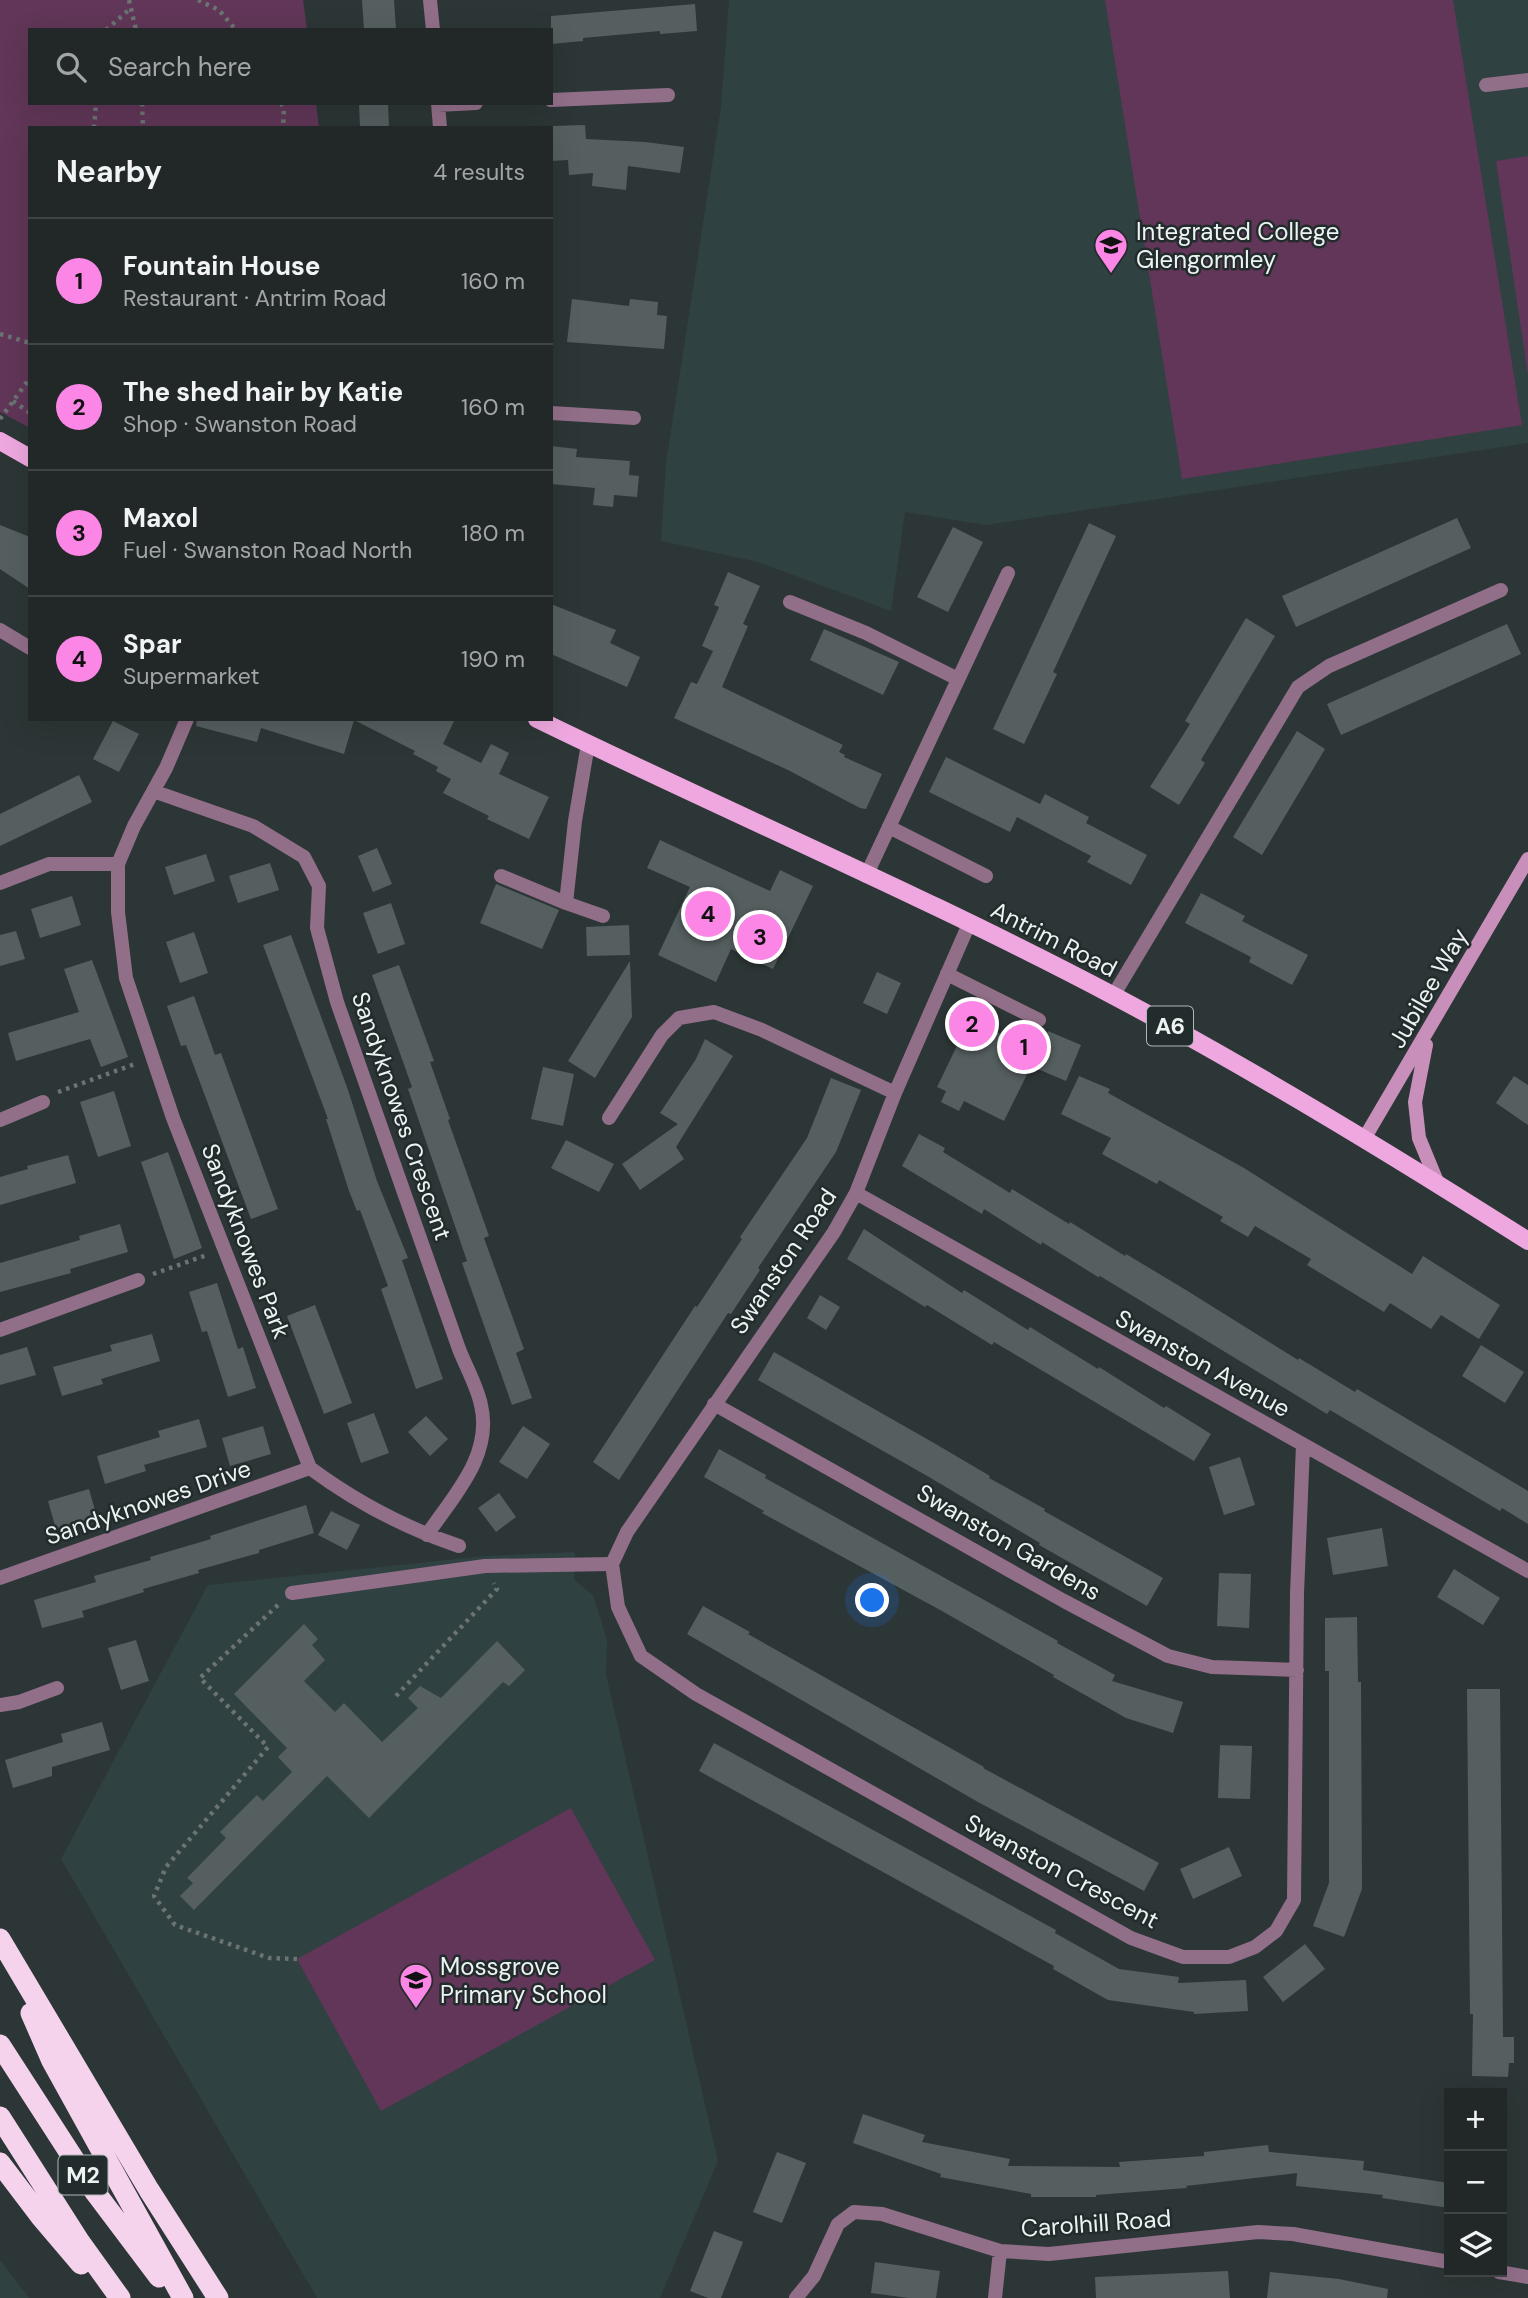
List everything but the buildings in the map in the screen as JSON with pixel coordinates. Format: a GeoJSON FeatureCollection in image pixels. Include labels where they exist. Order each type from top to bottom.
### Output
{"type":"FeatureCollection","features":[{"type":"Feature","properties":{"kind":"highway"},"geometry":{"type":"LineString","coordinates":[[0,1939],[52,2061],[183,2298]]}},
{"type":"Feature","properties":{"kind":"highway"},"geometry":{"type":"LineString","coordinates":[[0,1939],[149,2190],[218,2298]]}},
{"type":"Feature","properties":{"kind":"highway","name":"M2"},"geometry":{"type":"LineString","coordinates":[[0,2045],[95,2192],[175,2298]]}},
{"type":"Feature","properties":{"kind":"highway","name":"M2"},"geometry":{"type":"LineString","coordinates":[[0,2118],[79,2241],[120,2298]]}},
{"type":"Feature","properties":{"kind":"highway"},"geometry":{"type":"LineString","coordinates":[[0,2163],[109,2298]]}},
{"type":"Feature","properties":{"kind":"main road"},"geometry":{"type":"LineString","coordinates":[[0,442],[28,457]]}},
{"type":"Feature","properties":{"kind":"main road","name":"Antrim Road"},"geometry":{"type":"LineString","coordinates":[[541,721],[969,924],[1113,996],[1238,1063],[1528,1241]]}},
{"type":"Feature","properties":{"kind":"street"},"geometry":{"type":"LineString","coordinates":[[430,0],[433,28]]}},
{"type":"Feature","properties":{"kind":"street"},"geometry":{"type":"LineString","coordinates":[[1486,85],[1528,80]]}},
{"type":"Feature","properties":{"kind":"street"},"geometry":{"type":"LineString","coordinates":[[553,100],[668,95]]}},
{"type":"Feature","properties":{"kind":"street"},"geometry":{"type":"LineString","coordinates":[[438,105],[440,126]]}},
{"type":"Feature","properties":{"kind":"street"},"geometry":{"type":"LineString","coordinates":[[553,413],[634,418]]}},
{"type":"Feature","properties":{"kind":"street"},"geometry":{"type":"LineString","coordinates":[[866,876],[1009,573]]}},
{"type":"Feature","properties":{"kind":"street"},"geometry":{"type":"LineString","coordinates":[[1113,996],[1298,687],[1329,666],[1501,590]]}},
{"type":"Feature","properties":{"kind":"street"},"geometry":{"type":"LineString","coordinates":[[790,602],[866,633],[958,679]]}},
{"type":"Feature","properties":{"kind":"street"},"geometry":{"type":"LineString","coordinates":[[0,630],[28,647]]}},
{"type":"Feature","properties":{"kind":"street"},"geometry":{"type":"LineString","coordinates":[[0,883],[49,864],[118,864],[186,721]]}},
{"type":"Feature","properties":{"kind":"street"},"geometry":{"type":"LineString","coordinates":[[566,903],[575,821],[588,744]]}},
{"type":"Feature","properties":{"kind":"street","name":"Sandyknowes Crescent"},"geometry":{"type":"LineString","coordinates":[[153,791],[253,826],[304,857],[319,886],[317,928],[337,1002],[481,1405],[484,1435],[471,1472],[427,1535]]}},
{"type":"Feature","properties":{"kind":"street"},"geometry":{"type":"LineString","coordinates":[[889,828],[986,876]]}},
{"type":"Feature","properties":{"kind":"street","name":"Jubilee Way"},"geometry":{"type":"LineString","coordinates":[[1364,1139],[1528,859]]}},
{"type":"Feature","properties":{"kind":"street","name":"Sandyknowes Park"},"geometry":{"type":"LineString","coordinates":[[118,864],[118,912],[125,978],[173,1118],[310,1468]]}},
{"type":"Feature","properties":{"kind":"street"},"geometry":{"type":"LineString","coordinates":[[501,876],[603,916]]}},
{"type":"Feature","properties":{"kind":"street","name":"Swanston Road"},"geometry":{"type":"LineString","coordinates":[[612,1564],[627,1532],[834,1233],[856,1193],[895,1093],[969,924]]}},
{"type":"Feature","properties":{"kind":"street"},"geometry":{"type":"LineString","coordinates":[[947,974],[1039,1020]]}},
{"type":"Feature","properties":{"kind":"street"},"geometry":{"type":"LineString","coordinates":[[609,1118],[662,1035],[679,1018],[714,1012],[761,1030],[895,1093]]}},
{"type":"Feature","properties":{"kind":"street"},"geometry":{"type":"LineString","coordinates":[[1428,1033],[1415,1102],[1419,1138],[1438,1184]]}},
{"type":"Feature","properties":{"kind":"street"},"geometry":{"type":"LineString","coordinates":[[0,1120],[43,1102]]}},
{"type":"Feature","properties":{"kind":"street","name":"Swanston Avenue"},"geometry":{"type":"LineString","coordinates":[[856,1193],[1528,1571]]}},
{"type":"Feature","properties":{"kind":"street"},"geometry":{"type":"LineString","coordinates":[[0,1330],[138,1280]]}},
{"type":"Feature","properties":{"kind":"street","name":"Swanston Gardens"},"geometry":{"type":"LineString","coordinates":[[714,1404],[1064,1601],[1168,1656],[1212,1667],[1297,1670]]}},
{"type":"Feature","properties":{"kind":"street","name":"Swanston Crescent"},"geometry":{"type":"LineString","coordinates":[[612,1564],[618,1607],[641,1656],[696,1694],[1131,1938],[1183,1957],[1229,1957],[1255,1947],[1276,1931],[1294,1900],[1297,1594],[1303,1445]]}},
{"type":"Feature","properties":{"kind":"street"},"geometry":{"type":"LineString","coordinates":[[310,1468],[342,1492],[427,1535],[459,1546]]}},
{"type":"Feature","properties":{"kind":"street","name":"Sandyknowes Drive"},"geometry":{"type":"LineString","coordinates":[[0,1578],[310,1468]]}},
{"type":"Feature","properties":{"kind":"street"},"geometry":{"type":"LineString","coordinates":[[292,1593],[485,1566],[612,1564]]}},
{"type":"Feature","properties":{"kind":"street"},"geometry":{"type":"LineString","coordinates":[[0,1705],[19,1702],[57,1688]]}},
{"type":"Feature","properties":{"kind":"street","name":"Carolhill Road"},"geometry":{"type":"LineString","coordinates":[[796,2298],[814,2276],[838,2224],[854,2212],[881,2214],[1000,2251],[1049,2254],[1258,2232],[1293,2234],[1444,2261]]}},
{"type":"Feature","properties":{"kind":"street"},"geometry":{"type":"LineString","coordinates":[[995,2298],[1000,2251]]}},
{"type":"Feature","properties":{"kind":"street"},"geometry":{"type":"LineString","coordinates":[[1507,2273],[1528,2277]]}},
{"type":"Feature","properties":{"kind":"path"},"geometry":{"type":"LineString","coordinates":[[129,0],[136,28]]}},
{"type":"Feature","properties":{"kind":"path"},"geometry":{"type":"LineString","coordinates":[[198,0],[219,10],[234,28]]}},
{"type":"Feature","properties":{"kind":"path"},"geometry":{"type":"LineString","coordinates":[[108,28],[131,8]]}},
{"type":"Feature","properties":{"kind":"path"},"geometry":{"type":"LineString","coordinates":[[94,126],[96,105]]}},
{"type":"Feature","properties":{"kind":"path"},"geometry":{"type":"LineString","coordinates":[[142,105],[143,126]]}},
{"type":"Feature","properties":{"kind":"path"},"geometry":{"type":"LineString","coordinates":[[282,105],[283,126]]}},
{"type":"Feature","properties":{"kind":"path"},"geometry":{"type":"LineString","coordinates":[[0,334],[28,343]]}},
{"type":"Feature","properties":{"kind":"path"},"geometry":{"type":"LineString","coordinates":[[0,419],[28,381]]}},
{"type":"Feature","properties":{"kind":"path"},"geometry":{"type":"LineString","coordinates":[[13,401],[28,412]]}},
{"type":"Feature","properties":{"kind":"path"},"geometry":{"type":"LineString","coordinates":[[43,1102],[55,1094],[152,1057]]}},
{"type":"Feature","properties":{"kind":"path"},"geometry":{"type":"LineString","coordinates":[[138,1280],[224,1249]]}},
{"type":"Feature","properties":{"kind":"path"},"geometry":{"type":"LineString","coordinates":[[396,1696],[497,1589],[485,1566]]}},
{"type":"Feature","properties":{"kind":"path"},"geometry":{"type":"LineString","coordinates":[[292,1593],[201,1678],[268,1748],[166,1867],[154,1896],[175,1925],[268,1958],[297,1959]]}},
{"type":"Feature","properties":{"kind":"shaded area"},"geometry":{"type":"Polygon","coordinates":[[[0,0],[303,0],[307,28],[28,28],[28,105],[316,105],[319,126],[28,126],[28,427],[0,412],[0,0]]]}},
{"type":"Feature","properties":{"kind":"shaded area","name":"Integrated College Glengormley"},"geometry":{"type":"Polygon","coordinates":[[[729,0],[1528,0],[1528,443],[986,525],[905,512],[891,611],[758,562],[661,541],[666,463],[721,107],[729,0]]]}},
{"type":"Feature","properties":{"kind":"shaded area"},"geometry":{"type":"Polygon","coordinates":[[[1105,0],[1453,0],[1522,425],[1182,479],[1105,0]]]}},
{"type":"Feature","properties":{"kind":"shaded area"},"geometry":{"type":"Polygon","coordinates":[[[1528,156],[1528,375],[1496,161],[1528,156]]]}},
{"type":"Feature","properties":{"kind":"shaded area","name":"Mossgrove Primary School"},"geometry":{"type":"Polygon","coordinates":[[[575,1552],[574,1580],[593,1595],[607,1640],[606,1674],[718,2161],[660,2298],[317,2298],[61,1859],[208,1585],[485,1556],[575,1552]]]}},
{"type":"Feature","properties":{"kind":"shaded area"},"geometry":{"type":"Polygon","coordinates":[[[571,1808],[655,1960],[381,2111],[297,1959],[571,1808]]]}},
{"type":"Feature","properties":{"kind":"shaded area"},"geometry":{"type":"Polygon","coordinates":[[[0,2260],[29,2298],[0,2298],[0,2260]]]}},
{"type":"Feature","properties":{"kind":"place","name":"Integrated College Glengormley"},"geometry":{"type":"Point","coordinates":[1111,275]}},
{"type":"Feature","properties":{"kind":"place","name":"Spar"},"geometry":{"type":"Point","coordinates":[708,914]}},
{"type":"Feature","properties":{"kind":"place","name":"Maxol"},"geometry":{"type":"Point","coordinates":[760,937]}},
{"type":"Feature","properties":{"kind":"place","name":"The shed hair by Katie"},"geometry":{"type":"Point","coordinates":[972,1024]}},
{"type":"Feature","properties":{"kind":"place","name":"Fountain House"},"geometry":{"type":"Point","coordinates":[1024,1047]}},
{"type":"Feature","properties":{"kind":"place","name":"Mossgrove Primary School"},"geometry":{"type":"Point","coordinates":[416,2010]}}]}
